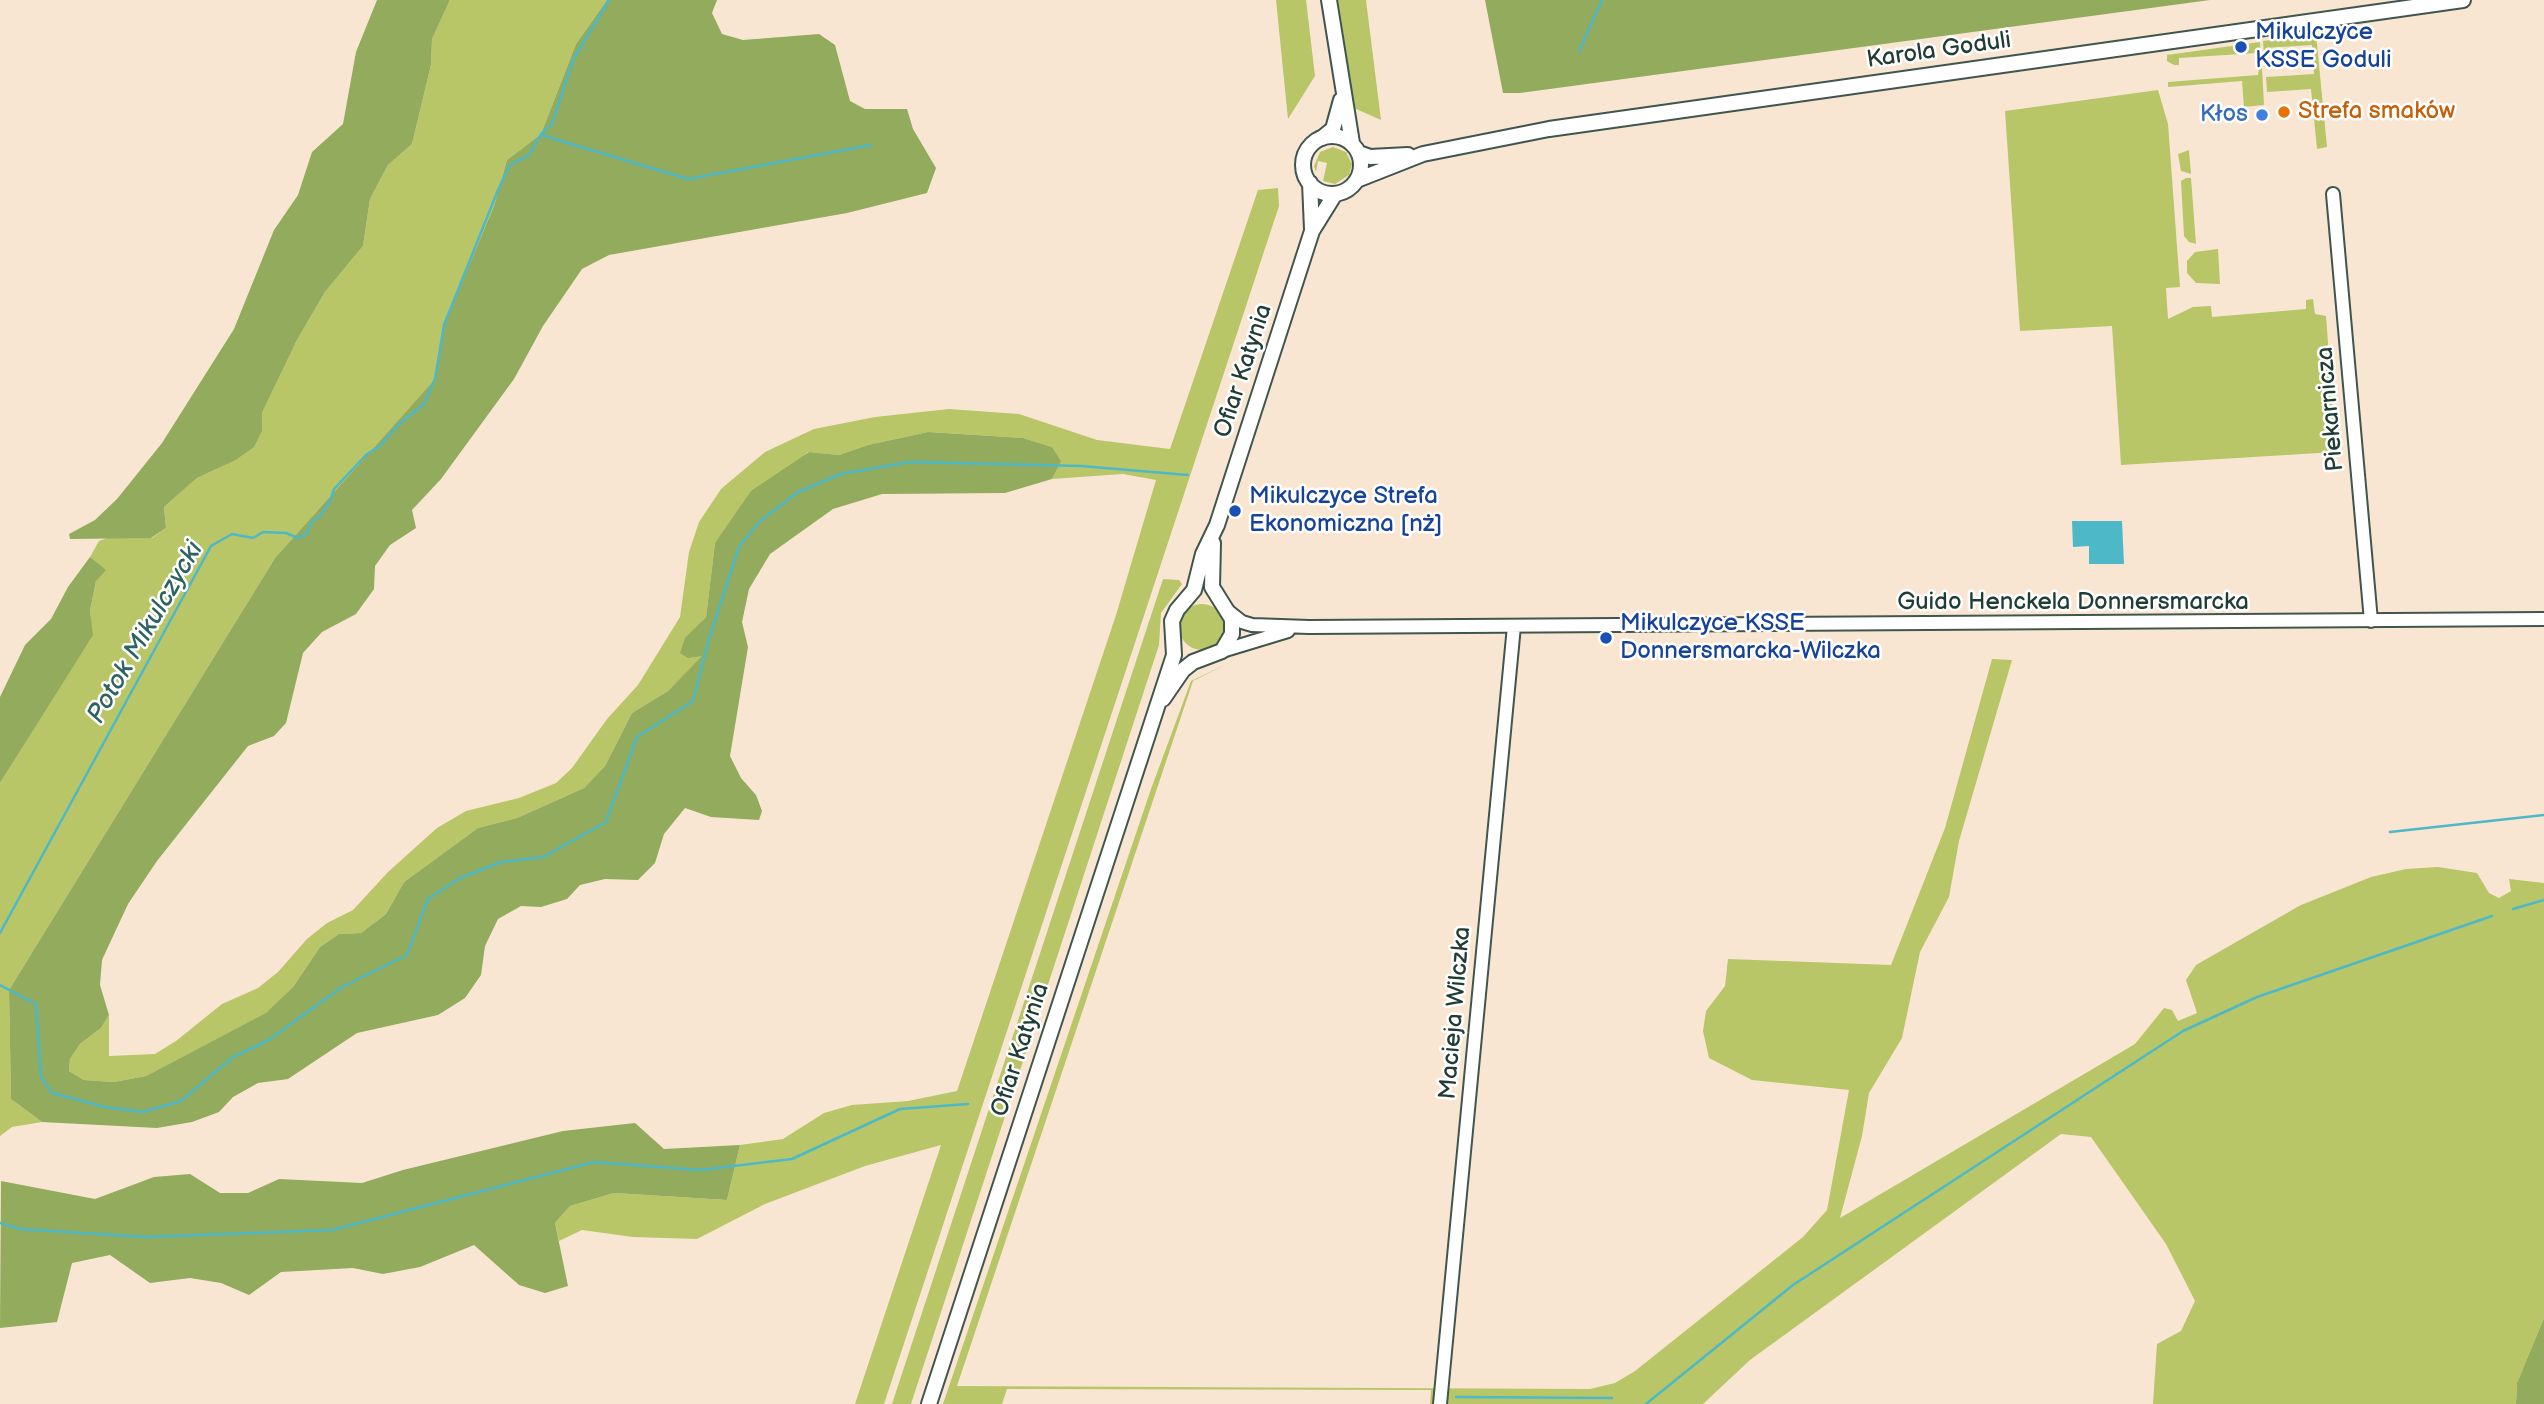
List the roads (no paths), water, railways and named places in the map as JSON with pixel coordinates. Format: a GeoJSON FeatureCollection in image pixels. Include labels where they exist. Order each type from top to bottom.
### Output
{"type":"FeatureCollection","features":[{"type":"Feature","properties":{"kind":"street"},"geometry":{"type":"LineString","coordinates":[[1329,0],[1342,97],[1361,167],[1357,180],[1343,192],[1335,194],[1323,192],[1310,183],[1304,169],[1306,154],[1333,129],[1342,97]]}},
{"type":"Feature","properties":{"kind":"street","name":"Karola Goduli"},"geometry":{"type":"LineString","coordinates":[[1355,148],[1370,158],[1423,154],[1549,129],[2463,0]]}},
{"type":"Feature","properties":{"kind":"street"},"geometry":{"type":"LineString","coordinates":[[1322,138],[1339,137],[1355,148]]}},
{"type":"Feature","properties":{"kind":"street","name":"Karola Goduli"},"geometry":{"type":"LineString","coordinates":[[1357,180],[1423,154]]}},
{"type":"Feature","properties":{"kind":"street","name":"Ofiar Katynia"},"geometry":{"type":"LineString","coordinates":[[1310,183],[1313,197],[1312,231]]}},
{"type":"Feature","properties":{"kind":"street","name":"Ofiar Katynia"},"geometry":{"type":"LineString","coordinates":[[929,1404],[1174,655],[1172,621],[1194,590],[1203,554],[1217,525],[1312,231],[1335,194]]}},
{"type":"Feature","properties":{"kind":"street","name":"Piekarnicza"},"geometry":{"type":"LineString","coordinates":[[2333,194],[2371,621]]}},
{"type":"Feature","properties":{"kind":"street","name":"Ofiar Katynia"},"geometry":{"type":"LineString","coordinates":[[1156,710],[1183,670],[1201,658],[1222,651],[1232,634],[1225,607],[1210,576],[1217,525]]}},
{"type":"Feature","properties":{"kind":"street"},"geometry":{"type":"LineString","coordinates":[[1184,603],[1203,597],[1225,607]]}},
{"type":"Feature","properties":{"kind":"street","name":"Guido Henckela Donnersmarcka"},"geometry":{"type":"LineString","coordinates":[[1225,607],[1242,622],[1252,625],[1309,627],[2544,619]]}},
{"type":"Feature","properties":{"kind":"street","name":"Macieja Wilczka"},"geometry":{"type":"LineString","coordinates":[[1440,1404],[1514,626]]}},
{"type":"Feature","properties":{"kind":"street","name":"Guido Henckela Donnersmarcka"},"geometry":{"type":"LineString","coordinates":[[1222,651],[1239,643],[1309,627]]}},
{"type":"Feature","properties":{"kind":"street"},"geometry":{"type":"LineString","coordinates":[[1174,639],[1182,651],[1201,658]]}},
{"type":"Feature","properties":{"kind":"water"},"geometry":{"type":"Polygon","coordinates":[[[2072,521],[2122,521],[2124,564],[2089,564],[2089,546],[2073,547],[2072,521]]]}},
{"type":"Feature","properties":{"kind":"waterway","name":"Potok Mikulczycki"},"geometry":{"type":"LineString","coordinates":[[0,933],[211,546],[232,534],[253,538],[263,532],[286,533],[298,538],[306,534],[313,520],[320,516],[330,501],[334,489],[367,454],[380,446],[400,423],[424,404],[435,379],[444,325],[498,190],[510,165],[529,155],[541,134],[552,124],[573,60],[609,0]]}},
{"type":"Feature","properties":{"kind":"waterway"},"geometry":{"type":"LineString","coordinates":[[1579,51],[1602,0]]}},
{"type":"Feature","properties":{"kind":"waterway"},"geometry":{"type":"LineString","coordinates":[[541,135],[688,179],[871,145]]}},
{"type":"Feature","properties":{"kind":"waterway"},"geometry":{"type":"LineString","coordinates":[[0,985],[36,1004],[41,1077],[52,1093],[105,1107],[143,1112],[181,1101],[233,1057],[267,1041],[342,987],[407,955],[428,899],[460,878],[501,862],[543,857],[606,822],[637,737],[693,701],[708,642],[739,547],[759,522],[798,492],[841,474],[910,462],[1081,466],[1188,475]]}},
{"type":"Feature","properties":{"kind":"waterway"},"geometry":{"type":"LineString","coordinates":[[2390,832],[2544,815]]}},
{"type":"Feature","properties":{"kind":"waterway"},"geometry":{"type":"LineString","coordinates":[[2513,909],[2544,900]]}},
{"type":"Feature","properties":{"kind":"waterway"},"geometry":{"type":"LineString","coordinates":[[1646,1404],[1793,1285],[2183,1031],[2257,997],[2492,916]]}},
{"type":"Feature","properties":{"kind":"waterway"},"geometry":{"type":"LineString","coordinates":[[0,1223],[20,1229],[145,1237],[332,1230],[594,1162],[700,1170],[792,1159],[900,1109],[968,1104]]}},
{"type":"Feature","properties":{"kind":"waterway"},"geometry":{"type":"LineString","coordinates":[[1456,1397],[1612,1398]]}},
{"type":"Feature","properties":{"kind":"place","name":"Mikulczyce KSSE Goduli"},"geometry":{"type":"Point","coordinates":[2241,47]}},
{"type":"Feature","properties":{"kind":"place","name":"Strefa smaków"},"geometry":{"type":"Point","coordinates":[2284,112]}},
{"type":"Feature","properties":{"kind":"place","name":"Kłos"},"geometry":{"type":"Point","coordinates":[2262,115]}},
{"type":"Feature","properties":{"kind":"place","name":"Mikulczyce Strefa Ekonomiczna [nż]"},"geometry":{"type":"Point","coordinates":[1235,511]}},
{"type":"Feature","properties":{"kind":"place","name":"Mikulczyce KSSE Donnersmarcka-Wilczka"},"geometry":{"type":"Point","coordinates":[1606,638]}}]}
